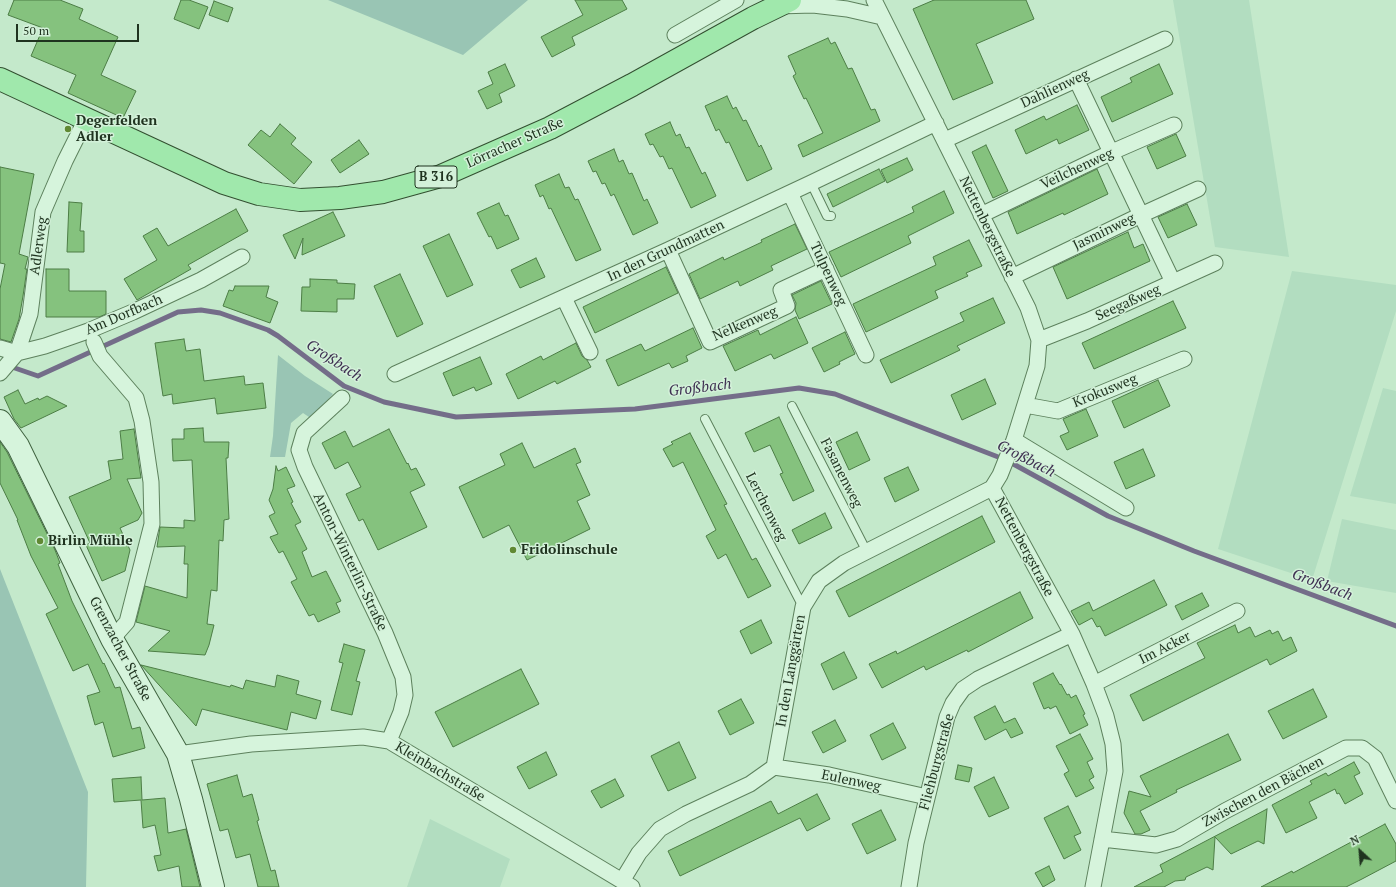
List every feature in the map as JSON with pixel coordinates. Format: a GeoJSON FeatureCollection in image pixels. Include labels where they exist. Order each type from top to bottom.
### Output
{"type":"FeatureCollection","features":[{"type":"Feature","properties":{"kind":"main road","name":"Lörracher Straße"},"geometry":{"type":"LineString","coordinates":[[0,79],[224,183],[259,194],[300,200],[340,198],[383,192],[441,176],[550,128],[632,85],[753,18],[784,3]]}},
{"type":"Feature","properties":{"kind":"main road","name":"Grenzacher Straße"},"geometry":{"type":"LineString","coordinates":[[0,421],[18,446],[112,639],[178,754],[213,887]]}},
{"type":"Feature","properties":{"kind":"street"},"geometry":{"type":"LineString","coordinates":[[675,35],[736,0]]}},
{"type":"Feature","properties":{"kind":"street","name":"Nettenbergstraße"},"geometry":{"type":"LineString","coordinates":[[874,0],[1028,308],[1039,340],[1037,366],[1013,445],[996,481],[1072,634],[1106,716],[1113,744],[1115,770],[1093,887]]}},
{"type":"Feature","properties":{"kind":"street"},"geometry":{"type":"LineString","coordinates":[[784,3],[847,9],[882,17]]}},
{"type":"Feature","properties":{"kind":"street","name":"Dahlienweg"},"geometry":{"type":"LineString","coordinates":[[945,140],[1165,39]]}},
{"type":"Feature","properties":{"kind":"street"},"geometry":{"type":"LineString","coordinates":[[1076,79],[1174,282]]}},
{"type":"Feature","properties":{"kind":"street","name":"Adlerweg"},"geometry":{"type":"LineString","coordinates":[[0,373],[14,357],[30,314],[43,212],[65,161],[86,120]]}},
{"type":"Feature","properties":{"kind":"street","name":"In den Grundmatten"},"geometry":{"type":"LineString","coordinates":[[395,374],[668,250],[936,123]]}},
{"type":"Feature","properties":{"kind":"street","name":"Veilchenweg"},"geometry":{"type":"LineString","coordinates":[[981,215],[1112,152],[1174,125]]}},
{"type":"Feature","properties":{"kind":"street","name":"Jasminweg"},"geometry":{"type":"LineString","coordinates":[[1012,277],[1141,214],[1198,189]]}},
{"type":"Feature","properties":{"kind":"street","name":"Tulpenweg"},"geometry":{"type":"LineString","coordinates":[[790,193],[866,356]]}},
{"type":"Feature","properties":{"kind":"street","name":"Nelkenweg"},"geometry":{"type":"LineString","coordinates":[[668,250],[710,342],[788,306],[781,290],[826,269]]}},
{"type":"Feature","properties":{"kind":"street","name":"Am Dorfbach"},"geometry":{"type":"LineString","coordinates":[[14,357],[133,312],[201,280],[242,257]]}},
{"type":"Feature","properties":{"kind":"street","name":"Seegaßweg"},"geometry":{"type":"LineString","coordinates":[[1039,340],[1087,321],[1215,263]]}},
{"type":"Feature","properties":{"kind":"street"},"geometry":{"type":"LineString","coordinates":[[564,298],[590,352]]}},
{"type":"Feature","properties":{"kind":"street"},"geometry":{"type":"LineString","coordinates":[[0,348],[14,357]]}},
{"type":"Feature","properties":{"kind":"street"},"geometry":{"type":"LineString","coordinates":[[97,349],[136,398],[142,421],[151,482],[152,524],[127,622],[112,639]]}},
{"type":"Feature","properties":{"kind":"street","name":"Krokusweg"},"geometry":{"type":"LineString","coordinates":[[1025,405],[1058,411],[1184,360]]}},
{"type":"Feature","properties":{"kind":"street","name":"Anton-Winterlin-Straße"},"geometry":{"type":"LineString","coordinates":[[342,398],[304,433],[298,450],[385,633],[403,677],[405,695],[401,712],[389,740]]}},
{"type":"Feature","properties":{"kind":"street"},"geometry":{"type":"LineString","coordinates":[[1013,445],[1126,508]]}},
{"type":"Feature","properties":{"kind":"street","name":"In den Langgärten"},"geometry":{"type":"LineString","coordinates":[[774,767],[803,606],[819,581],[844,563],[867,552],[996,481]]}},
{"type":"Feature","properties":{"kind":"street","name":"Im Acker"},"geometry":{"type":"LineString","coordinates":[[1094,684],[1237,611]]}},
{"type":"Feature","properties":{"kind":"street","name":"Fliehburgstraße"},"geometry":{"type":"LineString","coordinates":[[909,887],[916,843],[927,797],[947,718],[953,703],[963,689],[978,679],[1072,634]]}},
{"type":"Feature","properties":{"kind":"street","name":"Kleinbachstraße"},"geometry":{"type":"LineString","coordinates":[[178,754],[258,743],[363,737],[389,740],[627,884]]}},
{"type":"Feature","properties":{"kind":"street","name":"Zwischen den Bächen"},"geometry":{"type":"LineString","coordinates":[[1102,839],[1156,845],[1178,839],[1226,811],[1346,748],[1362,748],[1375,758],[1396,801]]}},
{"type":"Feature","properties":{"kind":"street"},"geometry":{"type":"LineString","coordinates":[[627,884],[639,853],[660,829],[686,814],[750,784],[774,767]]}},
{"type":"Feature","properties":{"kind":"street","name":"Eulenweg"},"geometry":{"type":"LineString","coordinates":[[774,767],[829,775],[927,797]]}},
{"type":"Feature","properties":{"kind":"lane"},"geometry":{"type":"LineString","coordinates":[[811,183],[827,216],[831,216]]}},
{"type":"Feature","properties":{"kind":"lane","name":"Fasanenweg"},"geometry":{"type":"LineString","coordinates":[[792,406],[867,552]]}},
{"type":"Feature","properties":{"kind":"lane","name":"Lerchenweg"},"geometry":{"type":"LineString","coordinates":[[705,419],[803,606]]}},
{"type":"Feature","properties":{"kind":"green space"},"geometry":{"type":"Polygon","coordinates":[[[328,0],[528,0],[463,55],[328,0]]]}},
{"type":"Feature","properties":{"kind":"green space"},"geometry":{"type":"Polygon","coordinates":[[[1173,0],[1249,0],[1289,257],[1215,247],[1173,0]]]}},
{"type":"Feature","properties":{"kind":"green space"},"geometry":{"type":"Polygon","coordinates":[[[1292,271],[1396,285],[1396,311],[1312,580],[1218,549],[1292,271]]]}},
{"type":"Feature","properties":{"kind":"green space"},"geometry":{"type":"Polygon","coordinates":[[[278,355],[305,376],[333,394],[312,419],[303,413],[291,423],[285,457],[270,457],[273,436],[278,355]]]}},
{"type":"Feature","properties":{"kind":"green space"},"geometry":{"type":"Polygon","coordinates":[[[1383,388],[1396,391],[1396,504],[1350,496],[1383,388]]]}},
{"type":"Feature","properties":{"kind":"green space"},"geometry":{"type":"Polygon","coordinates":[[[1342,519],[1396,530],[1396,593],[1327,581],[1342,519]]]}},
{"type":"Feature","properties":{"kind":"green space"},"geometry":{"type":"Polygon","coordinates":[[[0,569],[88,792],[86,887],[0,887],[0,569]]]}},
{"type":"Feature","properties":{"kind":"green space"},"geometry":{"type":"Polygon","coordinates":[[[430,819],[510,859],[500,887],[407,887],[430,819]]]}},
{"type":"Feature","properties":{"kind":"building"},"geometry":{"type":"Polygon","coordinates":[[[14,0],[60,0],[83,9],[79,19],[118,37],[101,75],[136,91],[123,118],[68,93],[76,75],[31,56],[43,28],[8,15],[14,0]]]}},
{"type":"Feature","properties":{"kind":"building"},"geometry":{"type":"Polygon","coordinates":[[[181,0],[189,0],[208,7],[199,29],[174,19],[181,0]]]}},
{"type":"Feature","properties":{"kind":"building"},"geometry":{"type":"Polygon","coordinates":[[[575,0],[622,0],[627,9],[572,37],[575,45],[552,57],[541,37],[583,15],[575,0]]]}},
{"type":"Feature","properties":{"kind":"building"},"geometry":{"type":"Polygon","coordinates":[[[934,0],[1026,0],[1034,19],[976,44],[993,83],[953,100],[913,9],[934,0]]]}},
{"type":"Feature","properties":{"kind":"building"},"geometry":{"type":"Polygon","coordinates":[[[214,1],[233,8],[228,22],[209,15],[214,1]]]}},
{"type":"Feature","properties":{"kind":"building"},"geometry":{"type":"Polygon","coordinates":[[[828,38],[831,44],[835,42],[848,69],[852,68],[871,110],[875,109],[880,121],[803,157],[798,145],[823,133],[806,98],[804,99],[793,76],[796,74],[788,56],[828,38]]]}},
{"type":"Feature","properties":{"kind":"building"},"geometry":{"type":"Polygon","coordinates":[[[505,64],[515,86],[499,94],[502,102],[487,109],[478,91],[493,84],[488,72],[505,64]]]}},
{"type":"Feature","properties":{"kind":"building"},"geometry":{"type":"Polygon","coordinates":[[[1159,64],[1173,94],[1112,122],[1101,97],[1132,82],[1130,78],[1159,64]]]}},
{"type":"Feature","properties":{"kind":"building"},"geometry":{"type":"Polygon","coordinates":[[[727,96],[733,109],[736,107],[743,121],[746,120],[759,147],[761,145],[772,169],[747,181],[729,142],[726,143],[719,129],[716,131],[705,106],[727,96]]]}},
{"type":"Feature","properties":{"kind":"building"},"geometry":{"type":"Polygon","coordinates":[[[1077,105],[1089,130],[1059,144],[1057,139],[1026,154],[1015,130],[1044,116],[1046,120],[1077,105]]]}},
{"type":"Feature","properties":{"kind":"building"},"geometry":{"type":"Polygon","coordinates":[[[670,122],[676,136],[680,134],[686,148],[689,147],[702,174],[705,172],[716,196],[691,208],[672,168],[669,169],[663,156],[660,157],[653,144],[650,145],[645,134],[670,122]]]}},
{"type":"Feature","properties":{"kind":"building"},"geometry":{"type":"Polygon","coordinates":[[[280,124],[296,138],[291,144],[312,162],[294,184],[248,145],[261,130],[270,137],[280,124]]]}},
{"type":"Feature","properties":{"kind":"building"},"geometry":{"type":"Polygon","coordinates":[[[1176,134],[1186,156],[1157,169],[1147,147],[1176,134]]]}},
{"type":"Feature","properties":{"kind":"building"},"geometry":{"type":"Polygon","coordinates":[[[359,140],[369,154],[340,173],[331,160],[359,140]]]}},
{"type":"Feature","properties":{"kind":"building"},"geometry":{"type":"Polygon","coordinates":[[[986,145],[1008,191],[993,198],[972,152],[986,145]]]}},
{"type":"Feature","properties":{"kind":"building"},"geometry":{"type":"Polygon","coordinates":[[[614,149],[619,162],[623,160],[629,174],[632,173],[644,201],[647,199],[658,223],[633,235],[614,194],[611,196],[605,183],[602,184],[596,171],[593,172],[588,161],[614,149]]]}},
{"type":"Feature","properties":{"kind":"building"},"geometry":{"type":"Polygon","coordinates":[[[907,158],[913,170],[887,183],[881,170],[907,158]]]}},
{"type":"Feature","properties":{"kind":"building"},"geometry":{"type":"Polygon","coordinates":[[[0,167],[34,174],[19,254],[28,257],[25,269],[27,269],[19,319],[11,342],[0,339],[0,289],[5,264],[0,263],[0,167]]]}},
{"type":"Feature","properties":{"kind":"building"},"geometry":{"type":"Polygon","coordinates":[[[879,169],[885,181],[833,207],[827,194],[879,169]]]}},
{"type":"Feature","properties":{"kind":"building"},"geometry":{"type":"Polygon","coordinates":[[[1097,169],[1108,194],[1064,215],[1063,213],[1017,234],[1008,212],[1097,169]]]}},
{"type":"Feature","properties":{"kind":"building"},"geometry":{"type":"Polygon","coordinates":[[[559,174],[565,188],[569,187],[575,200],[578,199],[601,250],[576,261],[551,208],[549,209],[543,195],[540,197],[535,185],[559,174]]]}},
{"type":"Feature","properties":{"kind":"building"},"geometry":{"type":"Polygon","coordinates":[[[944,191],[954,213],[908,236],[911,243],[841,277],[829,252],[914,212],[912,207],[944,191]]]}},
{"type":"Feature","properties":{"kind":"building"},"geometry":{"type":"Polygon","coordinates":[[[69,202],[82,203],[80,231],[84,231],[84,252],[67,252],[69,202]]]}},
{"type":"Feature","properties":{"kind":"building"},"geometry":{"type":"Polygon","coordinates":[[[499,203],[505,216],[508,215],[519,239],[497,249],[477,213],[499,203]]]}},
{"type":"Feature","properties":{"kind":"building"},"geometry":{"type":"Polygon","coordinates":[[[1187,204],[1197,225],[1168,238],[1158,217],[1187,204]]]}},
{"type":"Feature","properties":{"kind":"building"},"geometry":{"type":"Polygon","coordinates":[[[236,209],[248,231],[188,265],[191,269],[137,300],[124,279],[157,260],[143,236],[157,228],[168,246],[236,209]]]}},
{"type":"Feature","properties":{"kind":"building"},"geometry":{"type":"Polygon","coordinates":[[[333,212],[345,236],[302,255],[303,238],[295,259],[283,235],[333,212]]]}},
{"type":"Feature","properties":{"kind":"building"},"geometry":{"type":"Polygon","coordinates":[[[795,224],[807,249],[771,266],[773,270],[740,286],[738,281],[700,299],[689,274],[723,257],[724,260],[795,224]]]}},
{"type":"Feature","properties":{"kind":"building"},"geometry":{"type":"Polygon","coordinates":[[[1128,232],[1134,248],[1143,244],[1150,261],[1067,299],[1053,267],[1128,232]]]}},
{"type":"Feature","properties":{"kind":"building"},"geometry":{"type":"Polygon","coordinates":[[[449,234],[473,285],[447,297],[423,246],[449,234]]]}},
{"type":"Feature","properties":{"kind":"building"},"geometry":{"type":"Polygon","coordinates":[[[969,240],[982,266],[966,273],[968,276],[935,291],[938,298],[866,332],[853,304],[936,265],[933,257],[969,240]]]}},
{"type":"Feature","properties":{"kind":"building"},"geometry":{"type":"Polygon","coordinates":[[[536,258],[545,277],[520,288],[511,270],[536,258]]]}},
{"type":"Feature","properties":{"kind":"building"},"geometry":{"type":"Polygon","coordinates":[[[666,267],[678,293],[595,333],[583,307],[666,267]]]}},
{"type":"Feature","properties":{"kind":"building"},"geometry":{"type":"Polygon","coordinates":[[[46,269],[69,269],[69,291],[106,291],[106,314],[99,317],[46,317],[46,269]]]}},
{"type":"Feature","properties":{"kind":"building"},"geometry":{"type":"Polygon","coordinates":[[[400,274],[423,324],[397,337],[374,286],[400,274]]]}},
{"type":"Feature","properties":{"kind":"building"},"geometry":{"type":"Polygon","coordinates":[[[310,279],[337,280],[337,283],[355,284],[354,299],[337,299],[337,312],[301,311],[302,287],[310,287],[310,279]]]}},
{"type":"Feature","properties":{"kind":"building"},"geometry":{"type":"Polygon","coordinates":[[[821,281],[832,304],[799,319],[795,310],[796,303],[792,295],[821,281]]]}},
{"type":"Feature","properties":{"kind":"building"},"geometry":{"type":"Polygon","coordinates":[[[235,286],[269,286],[266,297],[278,302],[270,323],[223,306],[229,290],[233,291],[235,286]]]}},
{"type":"Feature","properties":{"kind":"building"},"geometry":{"type":"Polygon","coordinates":[[[993,298],[1005,323],[957,346],[960,350],[891,383],[880,360],[964,321],[960,313],[993,298]]]}},
{"type":"Feature","properties":{"kind":"building"},"geometry":{"type":"Polygon","coordinates":[[[1173,301],[1186,328],[1094,369],[1082,343],[1173,301]]]}},
{"type":"Feature","properties":{"kind":"building"},"geometry":{"type":"Polygon","coordinates":[[[796,317],[808,343],[774,359],[771,354],[735,371],[723,346],[758,330],[760,335],[796,317]]]}},
{"type":"Feature","properties":{"kind":"building"},"geometry":{"type":"Polygon","coordinates":[[[693,328],[702,348],[686,356],[688,361],[672,368],[669,363],[618,386],[606,360],[641,344],[645,351],[693,328]]]}},
{"type":"Feature","properties":{"kind":"building"},"geometry":{"type":"Polygon","coordinates":[[[845,332],[855,354],[824,372],[812,348],[845,332]]]}},
{"type":"Feature","properties":{"kind":"building"},"geometry":{"type":"Polygon","coordinates":[[[184,339],[186,351],[200,349],[204,381],[244,376],[245,385],[263,383],[266,408],[217,414],[215,398],[173,404],[172,394],[163,396],[155,343],[184,339]]]}},
{"type":"Feature","properties":{"kind":"building"},"geometry":{"type":"Polygon","coordinates":[[[576,343],[582,356],[587,360],[591,367],[557,384],[555,381],[518,399],[506,374],[541,356],[543,360],[576,343]]]}},
{"type":"Feature","properties":{"kind":"building"},"geometry":{"type":"Polygon","coordinates":[[[480,357],[492,384],[476,391],[474,387],[453,396],[443,373],[480,357]]]}},
{"type":"Feature","properties":{"kind":"building"},"geometry":{"type":"Polygon","coordinates":[[[985,379],[996,404],[962,420],[951,395],[985,379]]]}},
{"type":"Feature","properties":{"kind":"building"},"geometry":{"type":"Polygon","coordinates":[[[1158,380],[1170,406],[1124,428],[1112,401],[1158,380]]]}},
{"type":"Feature","properties":{"kind":"building"},"geometry":{"type":"Polygon","coordinates":[[[18,390],[25,404],[47,396],[67,406],[21,428],[14,419],[4,397],[18,390]]]}},
{"type":"Feature","properties":{"kind":"building"},"geometry":{"type":"Polygon","coordinates":[[[1086,409],[1098,436],[1067,450],[1060,436],[1069,432],[1063,419],[1086,409]]]}},
{"type":"Feature","properties":{"kind":"building"},"geometry":{"type":"Polygon","coordinates":[[[779,417],[814,491],[793,501],[780,474],[783,473],[770,445],[754,452],[745,433],[779,417]]]}},
{"type":"Feature","properties":{"kind":"building"},"geometry":{"type":"Polygon","coordinates":[[[203,428],[204,442],[229,442],[228,458],[226,458],[229,519],[224,520],[223,541],[219,540],[217,591],[211,590],[207,624],[214,625],[205,655],[148,651],[170,631],[136,622],[145,586],[187,598],[188,564],[184,564],[185,546],[157,547],[160,527],[184,528],[184,520],[195,521],[192,460],[173,461],[172,439],[184,439],[184,429],[203,428]]]}},
{"type":"Feature","properties":{"kind":"building"},"geometry":{"type":"Polygon","coordinates":[[[134,429],[141,478],[127,479],[142,513],[138,520],[120,528],[130,550],[125,571],[102,581],[86,545],[90,543],[69,497],[111,479],[108,461],[123,459],[120,431],[134,429]]]}},
{"type":"Feature","properties":{"kind":"building"},"geometry":{"type":"Polygon","coordinates":[[[389,429],[407,464],[408,463],[411,470],[416,468],[425,485],[410,492],[427,527],[378,550],[363,519],[359,521],[346,494],[361,487],[348,462],[335,469],[322,443],[345,431],[353,447],[389,429]]]}},
{"type":"Feature","properties":{"kind":"building"},"geometry":{"type":"Polygon","coordinates":[[[857,432],[870,460],[849,470],[836,442],[857,432]]]}},
{"type":"Feature","properties":{"kind":"building"},"geometry":{"type":"Polygon","coordinates":[[[690,433],[727,504],[724,505],[752,560],[756,558],[771,586],[748,598],[726,554],[718,559],[706,536],[716,530],[683,462],[673,467],[663,449],[673,444],[671,442],[690,433]]]}},
{"type":"Feature","properties":{"kind":"building"},"geometry":{"type":"Polygon","coordinates":[[[0,442],[7,452],[55,550],[60,563],[58,564],[72,601],[103,664],[104,663],[115,688],[120,687],[132,729],[140,727],[145,748],[113,757],[103,722],[95,725],[87,696],[100,692],[88,664],[73,671],[46,614],[58,608],[31,556],[18,520],[0,483],[0,442]]]}},
{"type":"Feature","properties":{"kind":"building"},"geometry":{"type":"Polygon","coordinates":[[[522,443],[534,468],[575,448],[581,462],[576,464],[590,495],[577,501],[590,529],[527,560],[509,525],[483,538],[459,487],[505,465],[500,454],[522,443]]]}},
{"type":"Feature","properties":{"kind":"building"},"geometry":{"type":"Polygon","coordinates":[[[1143,449],[1155,476],[1126,489],[1114,462],[1143,449]]]}},
{"type":"Feature","properties":{"kind":"building"},"geometry":{"type":"Polygon","coordinates":[[[276,466],[278,471],[286,467],[295,486],[287,489],[293,502],[291,503],[301,522],[295,525],[307,549],[302,552],[312,577],[326,571],[341,601],[336,603],[340,612],[318,622],[314,614],[309,616],[291,582],[297,579],[283,551],[279,553],[270,537],[278,534],[269,516],[275,513],[269,500],[273,489],[276,466]]]}},
{"type":"Feature","properties":{"kind":"building"},"geometry":{"type":"Polygon","coordinates":[[[908,467],[919,490],[895,502],[884,478],[908,467]]]}},
{"type":"Feature","properties":{"kind":"building"},"geometry":{"type":"Polygon","coordinates":[[[825,513],[832,528],[799,544],[792,530],[825,513]]]}},
{"type":"Feature","properties":{"kind":"building"},"geometry":{"type":"Polygon","coordinates":[[[982,516],[995,542],[849,617],[836,591],[982,516]]]}},
{"type":"Feature","properties":{"kind":"building"},"geometry":{"type":"Polygon","coordinates":[[[1154,580],[1167,605],[1105,636],[1100,626],[1097,627],[1092,618],[1079,625],[1071,611],[1089,602],[1093,611],[1154,580]]]}},
{"type":"Feature","properties":{"kind":"building"},"geometry":{"type":"Polygon","coordinates":[[[1020,592],[1033,618],[968,652],[967,650],[926,670],[924,666],[882,688],[869,664],[896,651],[897,654],[1020,592]]]}},
{"type":"Feature","properties":{"kind":"building"},"geometry":{"type":"Polygon","coordinates":[[[1202,593],[1209,606],[1182,620],[1175,606],[1202,593]]]}},
{"type":"Feature","properties":{"kind":"building"},"geometry":{"type":"Polygon","coordinates":[[[761,620],[772,643],[751,654],[740,631],[761,620]]]}},
{"type":"Feature","properties":{"kind":"building"},"geometry":{"type":"Polygon","coordinates":[[[1235,625],[1238,633],[1250,627],[1255,637],[1270,630],[1272,634],[1278,631],[1283,641],[1291,637],[1297,651],[1270,665],[1267,659],[1143,721],[1130,695],[1205,658],[1197,643],[1235,625]]]}},
{"type":"Feature","properties":{"kind":"building"},"geometry":{"type":"Polygon","coordinates":[[[344,644],[365,650],[356,681],[360,682],[352,715],[331,710],[343,663],[339,662],[344,644]]]}},
{"type":"Feature","properties":{"kind":"building"},"geometry":{"type":"Polygon","coordinates":[[[844,652],[857,678],[833,690],[821,664],[844,652]]]}},
{"type":"Feature","properties":{"kind":"building"},"geometry":{"type":"Polygon","coordinates":[[[141,665],[243,689],[246,680],[275,687],[277,675],[299,681],[296,694],[321,701],[316,719],[291,712],[287,730],[202,709],[196,726],[141,665]]]}},
{"type":"Feature","properties":{"kind":"building"},"geometry":{"type":"Polygon","coordinates":[[[521,669],[539,704],[453,747],[435,712],[521,669]]]}},
{"type":"Feature","properties":{"kind":"building"},"geometry":{"type":"Polygon","coordinates":[[[1053,673],[1067,695],[1069,694],[1071,698],[1076,695],[1085,714],[1083,715],[1088,725],[1070,734],[1056,706],[1050,709],[1049,707],[1044,709],[1033,683],[1053,673]]]}},
{"type":"Feature","properties":{"kind":"building"},"geometry":{"type":"Polygon","coordinates":[[[1313,689],[1327,717],[1283,739],[1268,711],[1313,689]]]}},
{"type":"Feature","properties":{"kind":"building"},"geometry":{"type":"Polygon","coordinates":[[[741,699],[754,723],[730,735],[718,711],[741,699]]]}},
{"type":"Feature","properties":{"kind":"building"},"geometry":{"type":"Polygon","coordinates":[[[995,706],[1004,723],[1015,718],[1023,733],[1011,738],[1006,729],[985,740],[974,717],[995,706]]]}},
{"type":"Feature","properties":{"kind":"building"},"geometry":{"type":"Polygon","coordinates":[[[835,720],[846,741],[823,753],[812,732],[835,720]]]}},
{"type":"Feature","properties":{"kind":"building"},"geometry":{"type":"Polygon","coordinates":[[[893,723],[906,748],[882,760],[870,735],[893,723]]]}},
{"type":"Feature","properties":{"kind":"building"},"geometry":{"type":"Polygon","coordinates":[[[1080,734],[1093,759],[1087,762],[1094,777],[1089,780],[1094,788],[1076,797],[1064,774],[1069,771],[1056,746],[1080,734]]]}},
{"type":"Feature","properties":{"kind":"building"},"geometry":{"type":"Polygon","coordinates":[[[1228,734],[1241,760],[1176,790],[1177,792],[1140,811],[1150,830],[1141,834],[1135,834],[1124,813],[1129,791],[1151,797],[1140,776],[1228,734]]]}},
{"type":"Feature","properties":{"kind":"building"},"geometry":{"type":"Polygon","coordinates":[[[679,742],[696,778],[668,791],[651,756],[679,742]]]}},
{"type":"Feature","properties":{"kind":"building"},"geometry":{"type":"Polygon","coordinates":[[[546,752],[557,775],[529,789],[517,767],[546,752]]]}},
{"type":"Feature","properties":{"kind":"building"},"geometry":{"type":"Polygon","coordinates":[[[1354,762],[1360,773],[1354,776],[1363,794],[1345,804],[1335,789],[1309,802],[1317,818],[1286,833],[1272,805],[1312,784],[1310,781],[1326,773],[1328,776],[1354,762]]]}},
{"type":"Feature","properties":{"kind":"building"},"geometry":{"type":"Polygon","coordinates":[[[958,765],[972,768],[969,782],[955,779],[958,765]]]}},
{"type":"Feature","properties":{"kind":"building"},"geometry":{"type":"Polygon","coordinates":[[[237,775],[243,797],[252,794],[259,820],[257,821],[271,871],[275,870],[279,887],[258,887],[250,854],[236,858],[228,829],[220,831],[207,784],[237,775]]]}},
{"type":"Feature","properties":{"kind":"building"},"geometry":{"type":"Polygon","coordinates":[[[141,777],[142,800],[165,798],[168,833],[186,829],[200,887],[182,887],[179,866],[158,871],[154,856],[161,855],[155,825],[143,828],[141,800],[114,802],[112,779],[141,777]]]}},
{"type":"Feature","properties":{"kind":"building"},"geometry":{"type":"Polygon","coordinates":[[[994,777],[1009,808],[989,817],[974,787],[994,777]]]}},
{"type":"Feature","properties":{"kind":"building"},"geometry":{"type":"Polygon","coordinates":[[[615,779],[624,796],[601,808],[591,791],[615,779]]]}},
{"type":"Feature","properties":{"kind":"building"},"geometry":{"type":"Polygon","coordinates":[[[817,794],[830,819],[807,831],[800,818],[680,876],[668,851],[771,801],[778,814],[817,794]]]}},
{"type":"Feature","properties":{"kind":"building"},"geometry":{"type":"Polygon","coordinates":[[[1068,806],[1081,833],[1074,836],[1081,850],[1064,859],[1044,818],[1068,806]]]}},
{"type":"Feature","properties":{"kind":"building"},"geometry":{"type":"Polygon","coordinates":[[[1267,809],[1264,844],[1258,841],[1231,854],[1215,837],[1213,870],[1207,867],[1186,877],[1185,880],[1175,881],[1164,887],[1134,887],[1163,872],[1160,865],[1267,809]]]}},
{"type":"Feature","properties":{"kind":"building"},"geometry":{"type":"Polygon","coordinates":[[[881,810],[896,840],[867,854],[852,824],[881,810]]]}},
{"type":"Feature","properties":{"kind":"building"},"geometry":{"type":"Polygon","coordinates":[[[1385,824],[1396,844],[1396,861],[1362,879],[1346,887],[1261,887],[1292,871],[1293,873],[1385,824]]]}},
{"type":"Feature","properties":{"kind":"building"},"geometry":{"type":"Polygon","coordinates":[[[1049,866],[1055,880],[1043,887],[1035,873],[1049,866]]]}},
{"type":"Feature","properties":{"kind":"waterway","name":"Großbach"},"geometry":{"type":"LineString","coordinates":[[9,366],[38,376],[178,312],[201,310],[220,313],[268,330],[344,386],[384,402],[456,417],[635,409],[799,388],[835,394],[1006,460],[1108,516],[1194,551],[1396,626]]}},
{"type":"Feature","properties":{"kind":"place","name":"Degerfelden Adler"},"geometry":{"type":"Point","coordinates":[68,129]}},
{"type":"Feature","properties":{"kind":"place","name":"Birlin Mühle"},"geometry":{"type":"Point","coordinates":[40,541]}},
{"type":"Feature","properties":{"kind":"place","name":"Fridolinschule"},"geometry":{"type":"Point","coordinates":[513,550]}}]}
